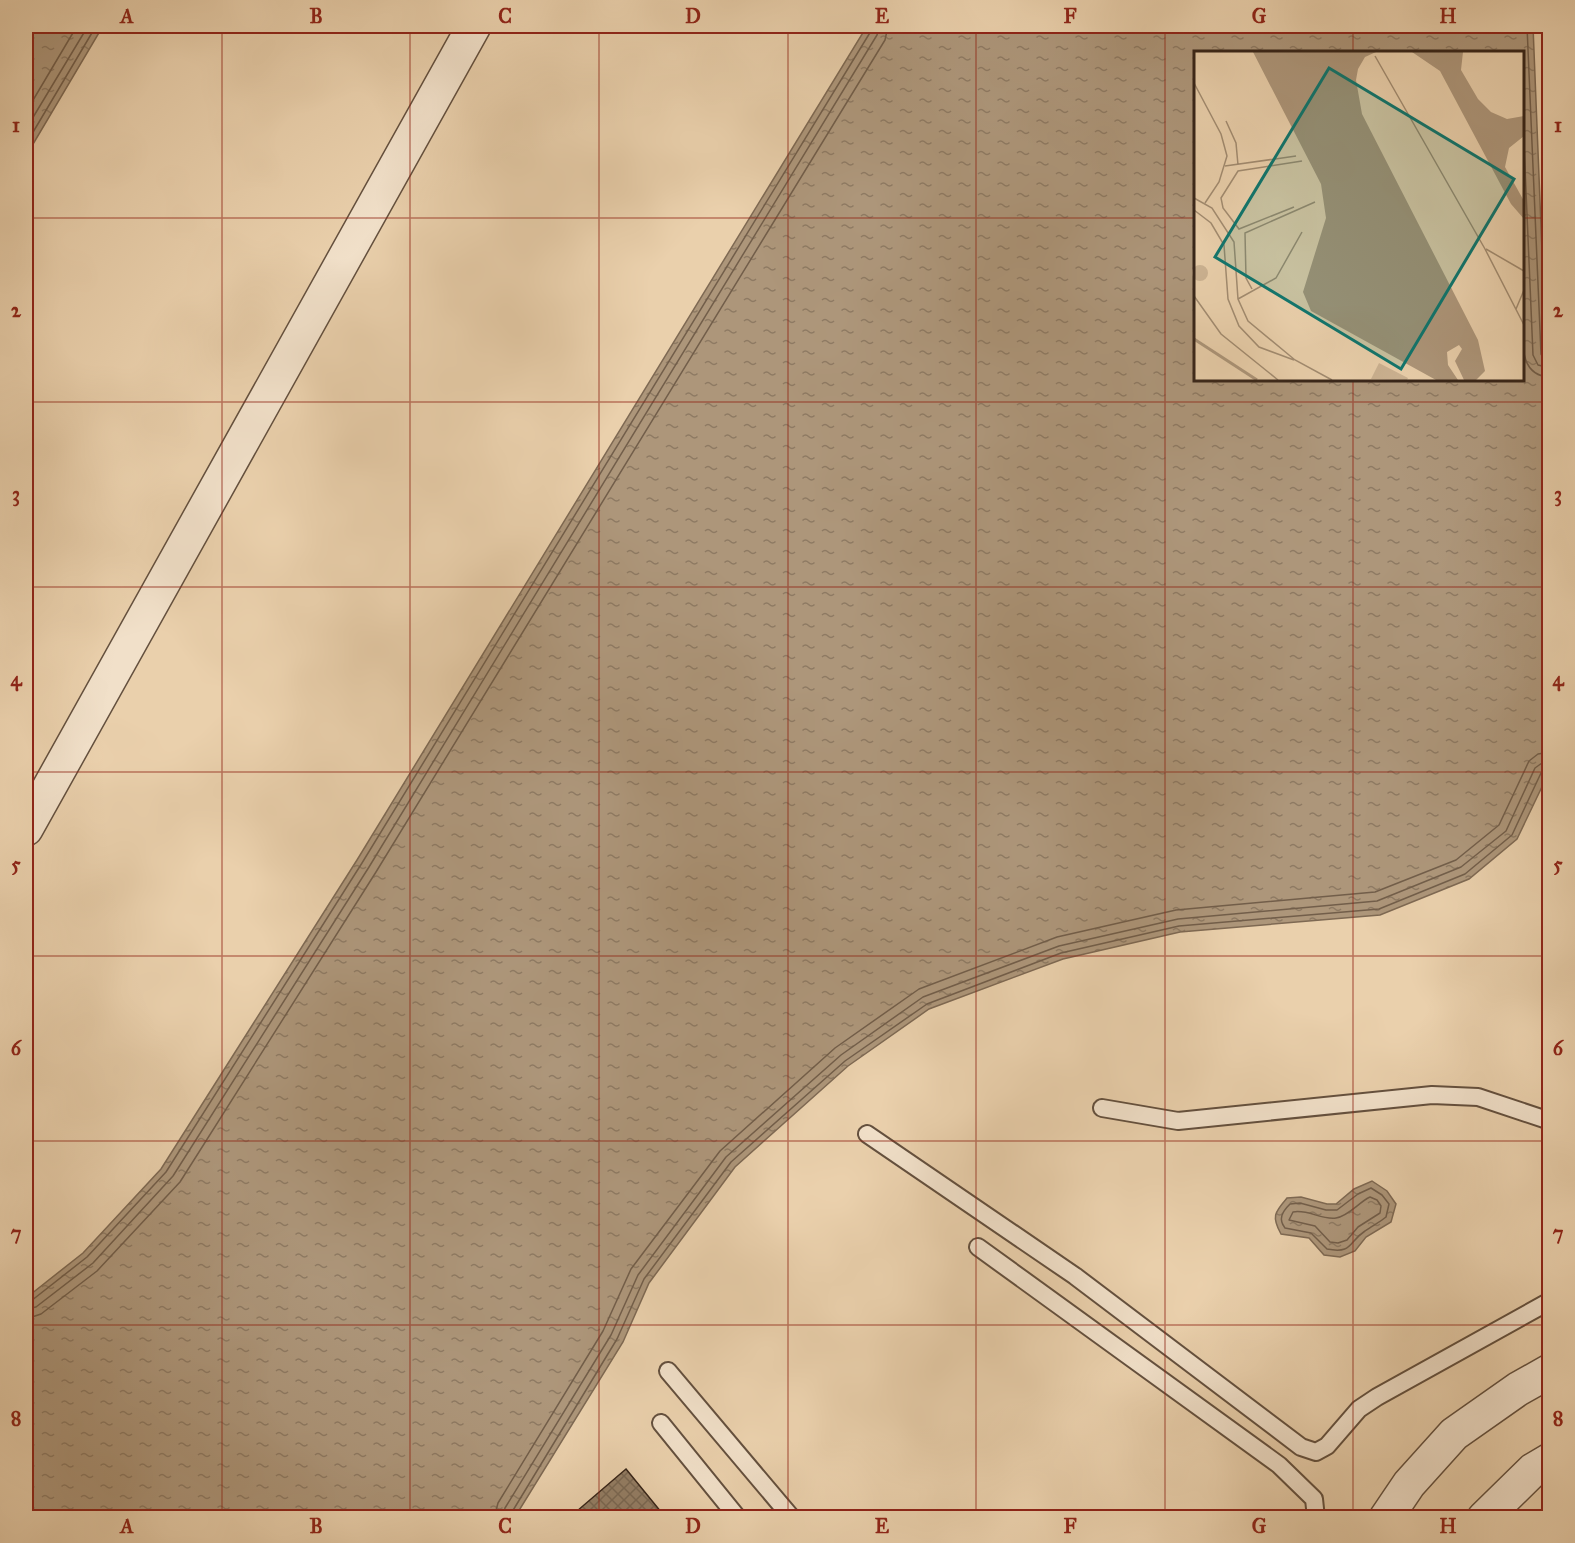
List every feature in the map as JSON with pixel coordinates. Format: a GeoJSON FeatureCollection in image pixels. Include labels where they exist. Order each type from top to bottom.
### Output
{"type":"FeatureCollection","features":[{"type":"Feature","properties":{"kind":"street"},"geometry":{"type":"LineString","coordinates":[[26,829],[474,26]]}},
{"type":"Feature","properties":{"kind":"street"},"geometry":{"type":"LineString","coordinates":[[1386,1518],[1409,1484],[1454,1434],[1518,1389],[1550,1371]]}},
{"type":"Feature","properties":{"kind":"street"},"geometry":{"type":"LineString","coordinates":[[1484,1518],[1533,1470],[1550,1460]]}},
{"type":"Feature","properties":{"kind":"lane"},"geometry":{"type":"LineString","coordinates":[[1102,1108],[1178,1121],[1432,1095],[1478,1097],[1550,1121]]}},
{"type":"Feature","properties":{"kind":"lane"},"geometry":{"type":"LineString","coordinates":[[867,1134],[1075,1276],[1301,1447],[1316,1452],[1327,1446],[1359,1410],[1377,1397],[1550,1301]]}},
{"type":"Feature","properties":{"kind":"lane"},"geometry":{"type":"LineString","coordinates":[[978,1247],[1279,1464],[1314,1499],[1316,1518]]}},
{"type":"Feature","properties":{"kind":"lane"},"geometry":{"type":"LineString","coordinates":[[668,1371],[792,1518]]}},
{"type":"Feature","properties":{"kind":"lane"},"geometry":{"type":"LineString","coordinates":[[660,1424],[738,1518]]}},
{"type":"Feature","properties":{"kind":"water"},"geometry":{"type":"Polygon","coordinates":[[[26,26],[103,26],[26,156],[26,26]]]}},
{"type":"Feature","properties":{"kind":"water"},"geometry":{"type":"Polygon","coordinates":[[[867,26],[1533,26],[1549,427],[1550,770],[1517,839],[1469,879],[1380,915],[1180,932],[1063,959],[929,1009],[848,1066],[735,1167],[649,1283],[623,1342],[515,1517],[26,1517],[26,1298],[83,1253],[161,1169],[357,860],[867,26]]]}},
{"type":"Feature","properties":{"kind":"water"},"geometry":{"type":"Polygon","coordinates":[[[1372,1181],[1387,1191],[1396,1204],[1391,1222],[1366,1237],[1355,1251],[1340,1257],[1324,1255],[1309,1238],[1281,1234],[1275,1218],[1287,1198],[1301,1197],[1336,1204],[1354,1189],[1372,1181]]]}},
{"type":"Feature","properties":{"kind":"building"},"geometry":{"type":"Polygon","coordinates":[[[626,1469],[666,1518],[582,1518],[577,1511],[626,1469]]]}}]}
